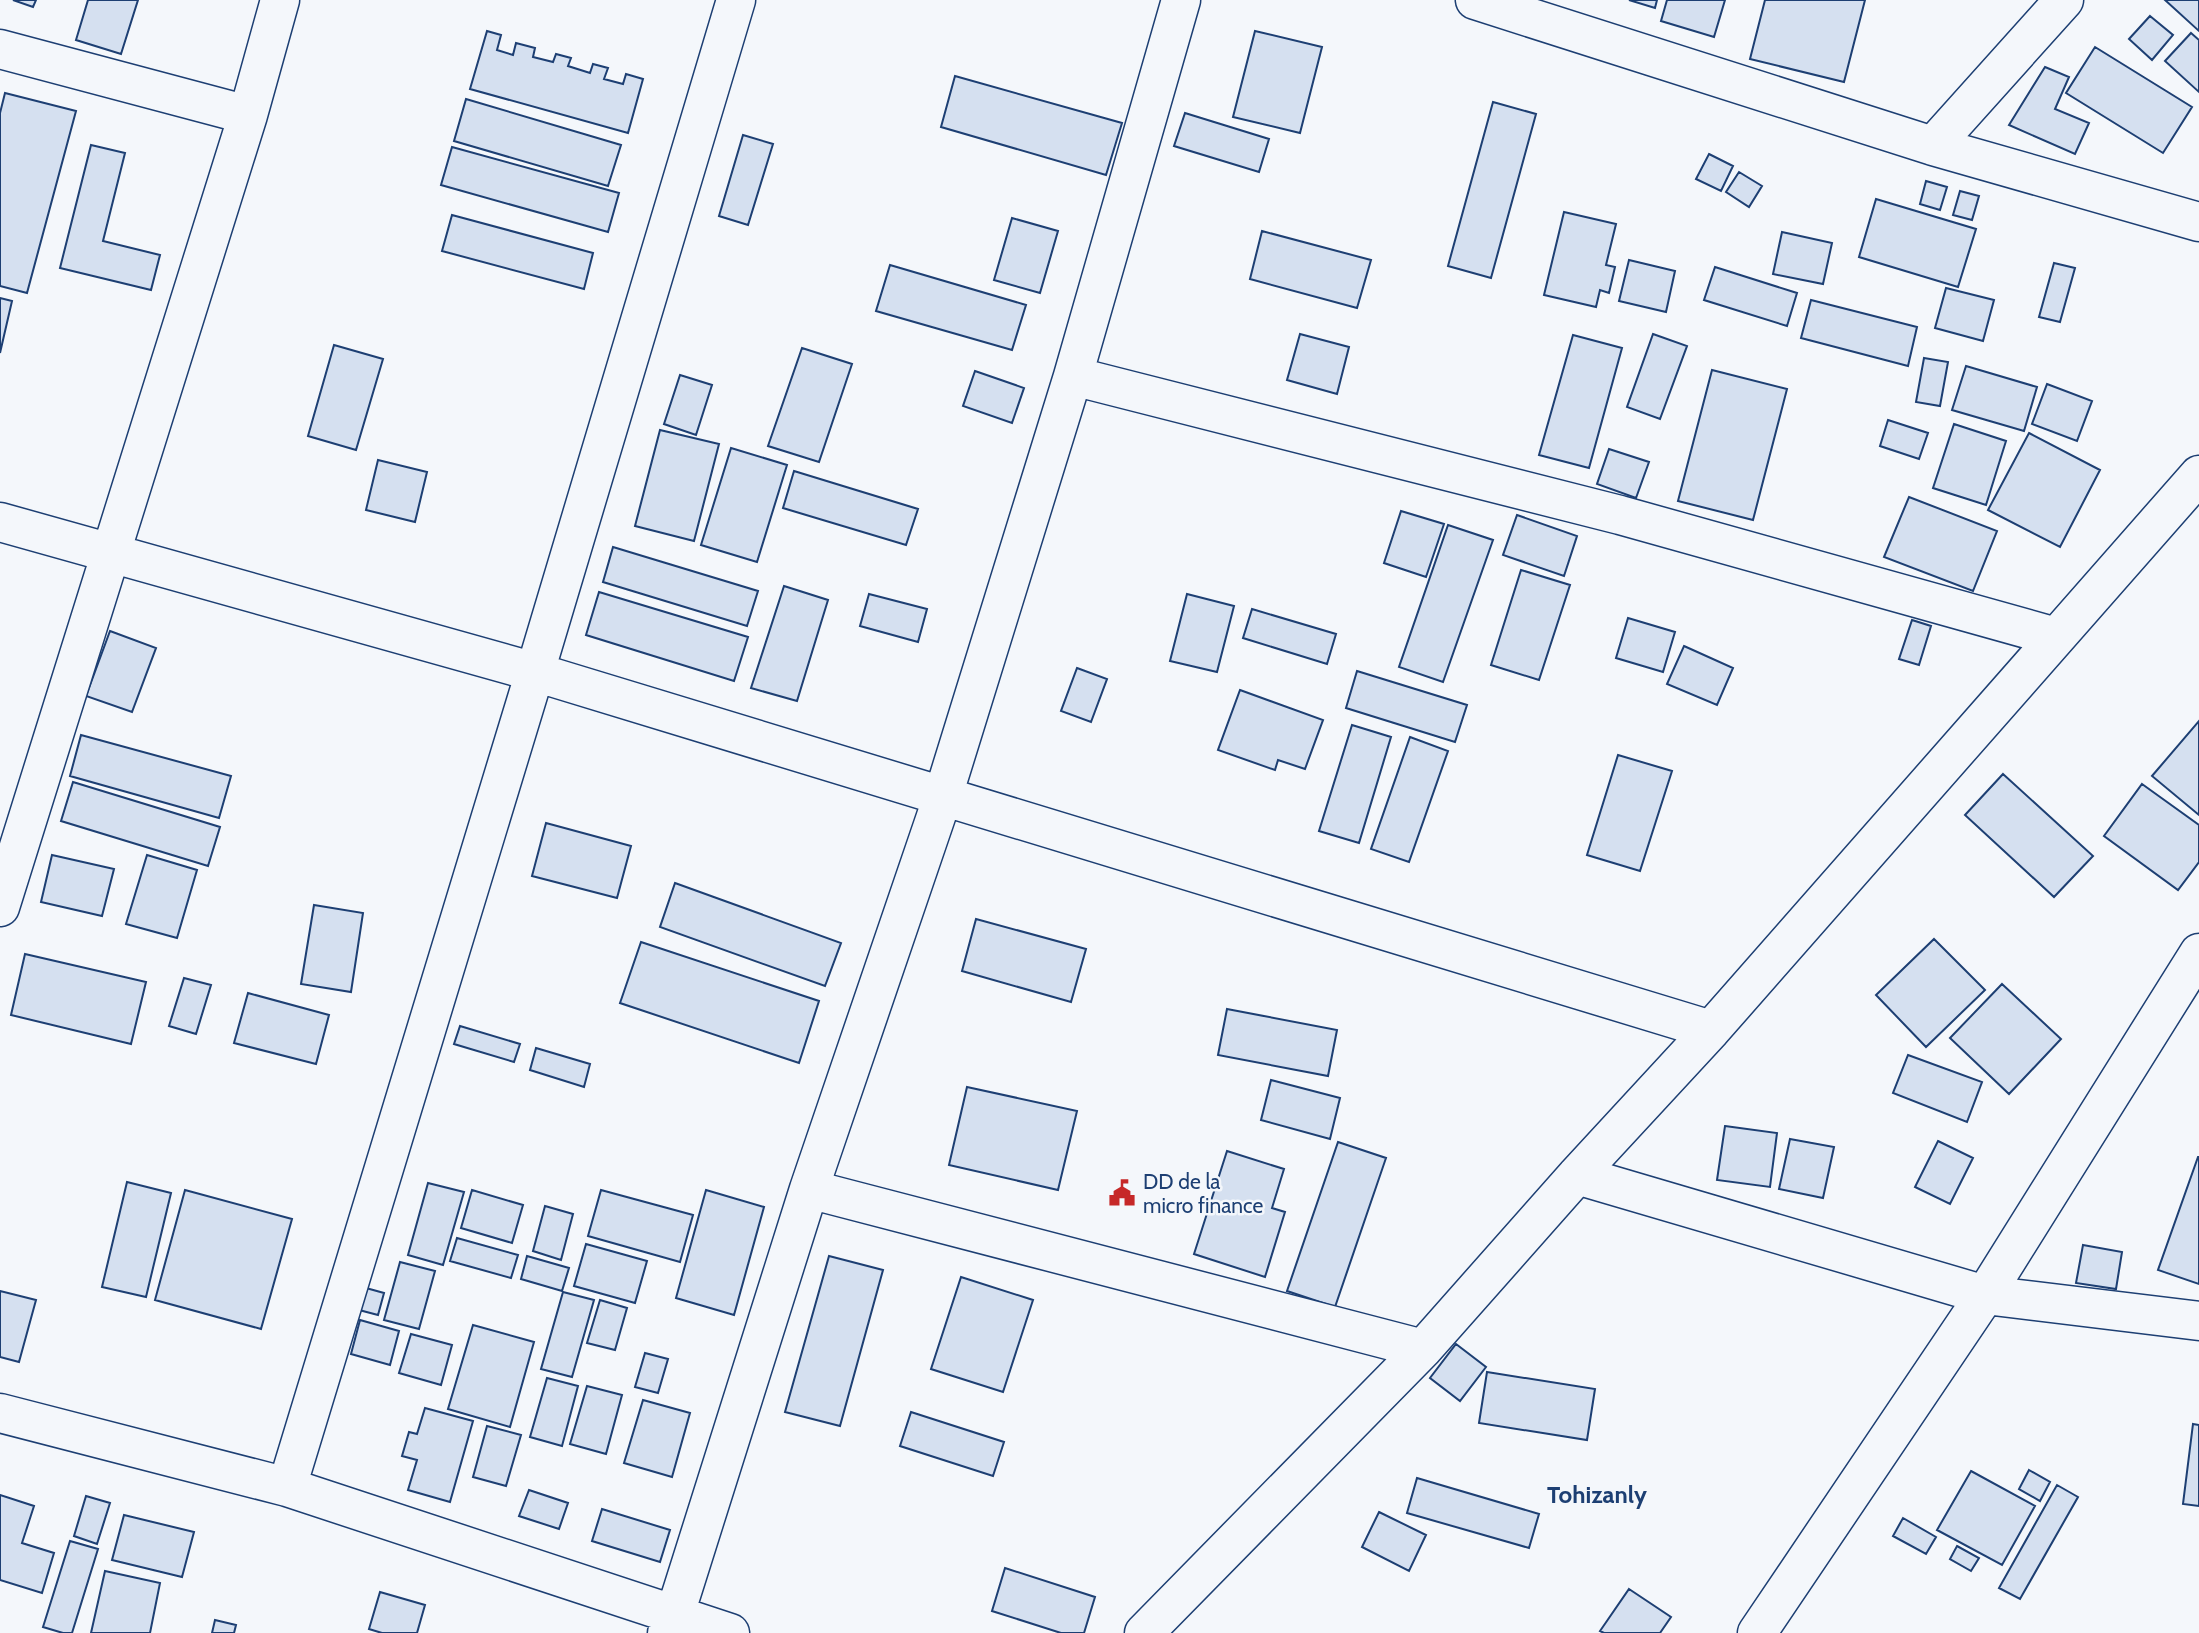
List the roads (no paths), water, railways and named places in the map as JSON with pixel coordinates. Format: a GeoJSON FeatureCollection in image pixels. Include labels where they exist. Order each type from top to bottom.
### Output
{"type":"FeatureCollection","features":[{"type":"Feature","properties":{"kind":"street"},"geometry":{"type":"LineString","coordinates":[[0,907],[248,115],[280,0]]}},
{"type":"Feature","properties":{"kind":"street"},"geometry":{"type":"LineString","coordinates":[[286,1487],[535,672],[736,0]]}},
{"type":"Feature","properties":{"kind":"street"},"geometry":{"type":"LineString","coordinates":[[671,1623],[808,1189],[943,796],[1073,376],[1181,0]]}},
{"type":"Feature","properties":{"kind":"street"},"geometry":{"type":"LineString","coordinates":[[1475,0],[1933,146],[2199,222]]}},
{"type":"Feature","properties":{"kind":"street"},"geometry":{"type":"LineString","coordinates":[[1933,146],[2064,0]]}},
{"type":"Feature","properties":{"kind":"street"},"geometry":{"type":"LineString","coordinates":[[0,49],[248,115]]}},
{"type":"Feature","properties":{"kind":"street"},"geometry":{"type":"LineString","coordinates":[[1073,376],[1620,515],[2056,637]]}},
{"type":"Feature","properties":{"kind":"street"},"geometry":{"type":"LineString","coordinates":[[1144,1633],[1423,1349],[1577,1175],[1711,1030],[2199,475]]}},
{"type":"Feature","properties":{"kind":"street"},"geometry":{"type":"LineString","coordinates":[[0,522],[535,672],[1711,1030]]}},
{"type":"Feature","properties":{"kind":"street"},"geometry":{"type":"LineString","coordinates":[[1757,1633],[1985,1295],[2199,953]]}},
{"type":"Feature","properties":{"kind":"street"},"geometry":{"type":"LineString","coordinates":[[1577,1175],[1985,1295],[2199,1321]]}},
{"type":"Feature","properties":{"kind":"street"},"geometry":{"type":"LineString","coordinates":[[808,1189],[1423,1349]]}},
{"type":"Feature","properties":{"kind":"street"},"geometry":{"type":"LineString","coordinates":[[0,1413],[286,1487],[671,1623],[730,1633]]}},
{"type":"Feature","properties":{"kind":"place","name":"DD de la micro finance"},"geometry":{"type":"Point","coordinates":[1122,1193]}},
{"type":"Feature","properties":{"kind":"district","name":"Tohizanly"},"geometry":{"type":"Point","coordinates":[1597,1494]}}]}
